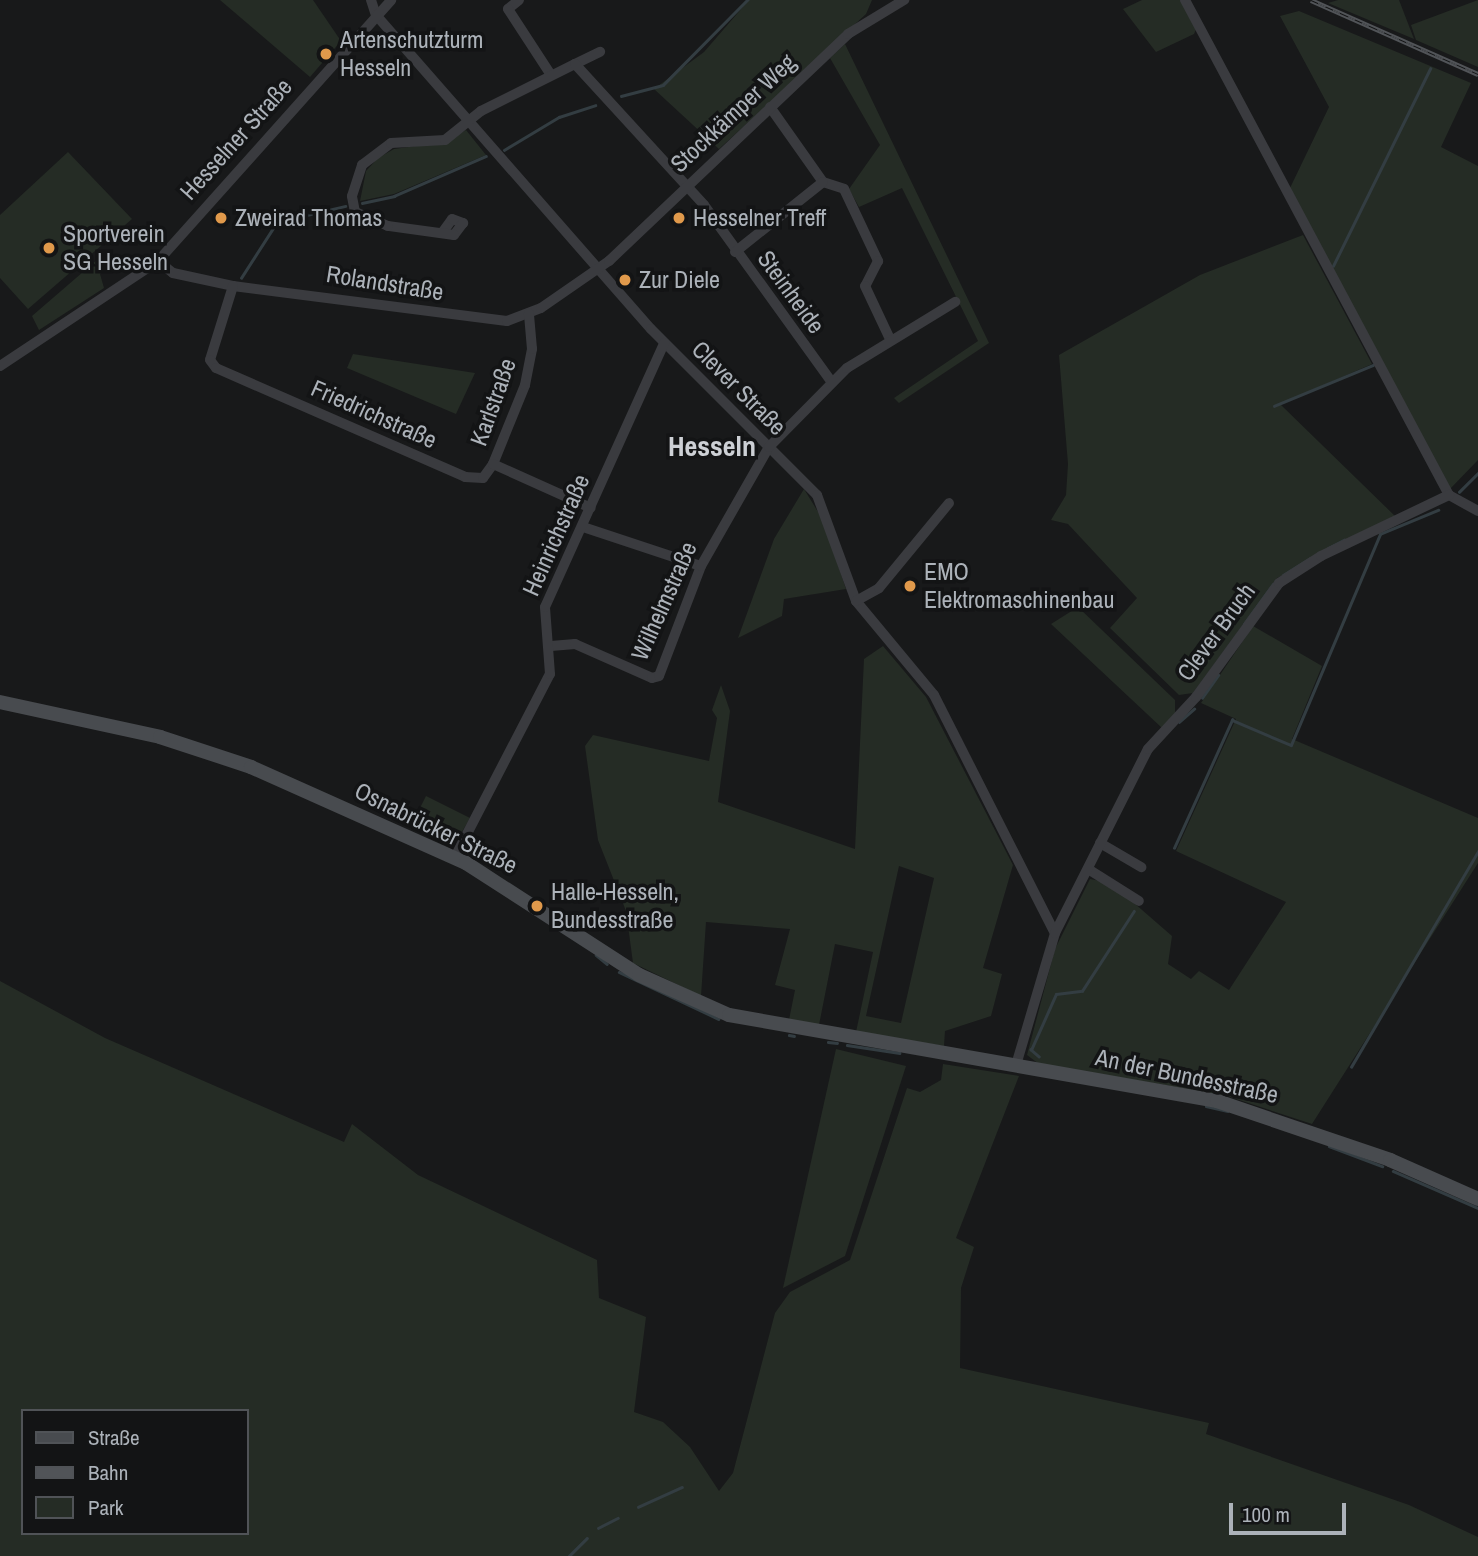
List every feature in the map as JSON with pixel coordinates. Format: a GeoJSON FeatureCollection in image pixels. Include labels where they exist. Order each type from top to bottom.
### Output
{"type":"FeatureCollection","features":[{"type":"Feature","properties":{"kind":"main road","name":"Osnabrücker Straße"},"geometry":{"type":"LineString","coordinates":[[0,702],[213,752],[455,857],[681,996],[754,1021],[915,1049]]}},
{"type":"Feature","properties":{"kind":"main road","name":"An der Bundesstraße"},"geometry":{"type":"LineString","coordinates":[[915,1049],[1016,1065],[1250,1110],[1478,1199]]}},
{"type":"Feature","properties":{"kind":"street"},"geometry":{"type":"LineString","coordinates":[[371,0],[376,15]]}},
{"type":"Feature","properties":{"kind":"street","name":"Hesselner Straße"},"geometry":{"type":"LineString","coordinates":[[0,366],[158,261],[391,0]]}},
{"type":"Feature","properties":{"kind":"street"},"geometry":{"type":"LineString","coordinates":[[520,0],[508,9],[551,75]]}},
{"type":"Feature","properties":{"kind":"street","name":"Stockkämper Weg"},"geometry":{"type":"LineString","coordinates":[[598,268],[848,34],[904,0]]}},
{"type":"Feature","properties":{"kind":"street"},"geometry":{"type":"LineString","coordinates":[[1185,0],[1449,495],[1478,511]]}},
{"type":"Feature","properties":{"kind":"street","name":"Clever Straße"},"geometry":{"type":"LineString","coordinates":[[376,15],[664,343],[823,504],[856,601],[934,695],[1055,933]]}},
{"type":"Feature","properties":{"kind":"street"},"geometry":{"type":"LineString","coordinates":[[442,233],[365,219],[355,212],[352,196],[362,165],[373,153],[391,143],[444,140],[468,121],[551,75],[600,52]]}},
{"type":"Feature","properties":{"kind":"street","name":"Steinheide"},"geometry":{"type":"LineString","coordinates":[[575,64],[687,185],[831,381]]}},
{"type":"Feature","properties":{"kind":"street"},"geometry":{"type":"LineString","coordinates":[[770,107],[823,182],[844,189],[878,261],[865,286],[888,337]]}},
{"type":"Feature","properties":{"kind":"street"},"geometry":{"type":"LineString","coordinates":[[735,251],[823,182]]}},
{"type":"Feature","properties":{"kind":"street","name":"Rolandstraße"},"geometry":{"type":"LineString","coordinates":[[158,261],[173,273],[233,286],[491,322],[529,313],[598,268]]}},
{"type":"Feature","properties":{"kind":"street","name":"Friedrichstraße"},"geometry":{"type":"LineString","coordinates":[[233,286],[210,360],[216,368],[465,477],[483,478],[493,464]]}},
{"type":"Feature","properties":{"kind":"street"},"geometry":{"type":"LineString","coordinates":[[769,447],[831,381],[888,337],[955,302]]}},
{"type":"Feature","properties":{"kind":"street","name":"Karlstraße"},"geometry":{"type":"LineString","coordinates":[[493,464],[530,367],[529,313]]}},
{"type":"Feature","properties":{"kind":"street","name":"Heinrichstraße"},"geometry":{"type":"LineString","coordinates":[[455,857],[550,674],[551,646],[545,607],[664,343]]}},
{"type":"Feature","properties":{"kind":"street","name":"Wilhelmstraße"},"geometry":{"type":"LineString","coordinates":[[551,646],[575,644],[659,676],[701,566],[769,447]]}},
{"type":"Feature","properties":{"kind":"street"},"geometry":{"type":"LineString","coordinates":[[493,464],[591,508]]}},
{"type":"Feature","properties":{"kind":"street","name":"Clever Bruch"},"geometry":{"type":"LineString","coordinates":[[1055,933],[1144,754],[1196,697],[1279,583],[1332,550],[1449,495]]}},
{"type":"Feature","properties":{"kind":"street"},"geometry":{"type":"LineString","coordinates":[[856,601],[879,588],[949,503]]}},
{"type":"Feature","properties":{"kind":"street"},"geometry":{"type":"LineString","coordinates":[[583,527],[701,566]]}},
{"type":"Feature","properties":{"kind":"street"},"geometry":{"type":"LineString","coordinates":[[1100,843],[1141,867]]}},
{"type":"Feature","properties":{"kind":"street"},"geometry":{"type":"LineString","coordinates":[[1088,869],[1139,901]]}},
{"type":"Feature","properties":{"kind":"street"},"geometry":{"type":"LineString","coordinates":[[1016,1065],[1055,933]]}},
{"type":"Feature","properties":{"kind":"green space"},"geometry":{"type":"Polygon","coordinates":[[[220,0],[313,0],[341,41],[310,77],[220,0]]]}},
{"type":"Feature","properties":{"kind":"green space"},"geometry":{"type":"Polygon","coordinates":[[[749,0],[872,0],[866,14],[719,149],[654,89],[704,52],[749,0]]]}},
{"type":"Feature","properties":{"kind":"green space"},"geometry":{"type":"Polygon","coordinates":[[[1142,0],[1182,0],[1197,27],[1194,34],[1156,52],[1123,9],[1142,0]]]}},
{"type":"Feature","properties":{"kind":"green space"},"geometry":{"type":"Polygon","coordinates":[[[1338,0],[1399,0],[1414,39],[1328,3],[1338,0]]]}},
{"type":"Feature","properties":{"kind":"green space"},"geometry":{"type":"Polygon","coordinates":[[[1478,0],[1478,67],[1416,40],[1411,25],[1478,0]]]}},
{"type":"Feature","properties":{"kind":"green space"},"geometry":{"type":"Polygon","coordinates":[[[1299,11],[1471,83],[1441,147],[1478,166],[1478,460],[1450,489],[1290,188],[1329,107],[1280,16],[1299,11]]]}},
{"type":"Feature","properties":{"kind":"green space"},"geometry":{"type":"Polygon","coordinates":[[[845,44],[989,343],[899,403],[894,398],[978,341],[902,188],[859,207],[849,189],[880,145],[830,58],[845,44]]]}},
{"type":"Feature","properties":{"kind":"green space"},"geometry":{"type":"Polygon","coordinates":[[[466,130],[486,155],[394,194],[360,201],[366,171],[378,158],[394,149],[445,142],[466,130]]]}},
{"type":"Feature","properties":{"kind":"green space","name":"Sportverein SG Hesseln"},"geometry":{"type":"Polygon","coordinates":[[[68,152],[132,219],[28,309],[0,278],[0,215],[68,152]]]}},
{"type":"Feature","properties":{"kind":"green space"},"geometry":{"type":"Polygon","coordinates":[[[1303,235],[1372,364],[1280,404],[1396,517],[1277,578],[1193,693],[1179,695],[1110,628],[1137,598],[1068,524],[1051,520],[1066,495],[1068,464],[1059,355],[1200,275],[1303,235]]]}},
{"type":"Feature","properties":{"kind":"green space"},"geometry":{"type":"Polygon","coordinates":[[[105,253],[112,260],[100,274],[104,288],[39,330],[32,316],[105,253]]]}},
{"type":"Feature","properties":{"kind":"green space"},"geometry":{"type":"Polygon","coordinates":[[[353,354],[475,373],[456,414],[347,368],[353,354]]]}},
{"type":"Feature","properties":{"kind":"green space"},"geometry":{"type":"Polygon","coordinates":[[[804,489],[823,520],[846,589],[784,599],[782,616],[738,638],[774,539],[804,489]]]}},
{"type":"Feature","properties":{"kind":"green space"},"geometry":{"type":"Polygon","coordinates":[[[1078,607],[1175,700],[1175,713],[1162,728],[1051,624],[1078,607]]]}},
{"type":"Feature","properties":{"kind":"green space"},"geometry":{"type":"Polygon","coordinates":[[[1253,626],[1322,666],[1292,739],[1478,818],[1478,863],[1312,1124],[1224,1095],[1039,1064],[1027,1055],[1055,949],[1090,879],[1111,883],[1172,936],[1168,964],[1191,979],[1199,971],[1229,990],[1286,902],[1176,851],[1236,719],[1201,703],[1253,626]]]}},
{"type":"Feature","properties":{"kind":"green space"},"geometry":{"type":"Polygon","coordinates":[[[883,646],[926,697],[1013,865],[983,968],[1002,974],[991,1016],[945,1031],[944,1046],[856,1032],[873,952],[835,944],[819,1025],[789,1020],[795,990],[775,985],[790,929],[706,922],[701,996],[633,963],[626,911],[598,840],[585,746],[593,735],[709,761],[717,718],[712,710],[721,685],[730,711],[718,802],[855,849],[864,659],[883,646]],[[899,866],[866,1016],[901,1023],[934,878],[899,866]]]}},
{"type":"Feature","properties":{"kind":"green space"},"geometry":{"type":"Polygon","coordinates":[[[426,796],[470,818],[459,837],[449,842],[411,826],[426,796]]]}},
{"type":"Feature","properties":{"kind":"green space"},"geometry":{"type":"Polygon","coordinates":[[[0,981],[105,1038],[344,1142],[352,1124],[418,1175],[597,1260],[599,1298],[646,1317],[634,1412],[663,1422],[690,1447],[719,1491],[733,1473],[775,1313],[790,1292],[850,1260],[907,1088],[920,1092],[941,1080],[943,1064],[1019,1076],[956,1238],[974,1247],[961,1288],[960,1368],[1209,1423],[1206,1434],[1409,1505],[1478,1537],[1478,1556],[0,1556],[0,981]]]}},
{"type":"Feature","properties":{"kind":"green space"},"geometry":{"type":"Polygon","coordinates":[[[836,1049],[906,1066],[845,1256],[783,1288],[836,1049]]]}},
{"type":"Feature","properties":{"kind":"waterway"},"geometry":{"type":"LineString","coordinates":[[621,96],[663,85],[747,0]]}},
{"type":"Feature","properties":{"kind":"waterway"},"geometry":{"type":"LineString","coordinates":[[1333,266],[1430,69]]}},
{"type":"Feature","properties":{"kind":"waterway"},"geometry":{"type":"LineString","coordinates":[[504,150],[559,117],[595,105]]}},
{"type":"Feature","properties":{"kind":"waterway"},"geometry":{"type":"LineString","coordinates":[[362,203],[394,196],[486,156]]}},
{"type":"Feature","properties":{"kind":"waterway"},"geometry":{"type":"LineString","coordinates":[[241,278],[277,222],[345,206]]}},
{"type":"Feature","properties":{"kind":"waterway"},"geometry":{"type":"LineString","coordinates":[[1274,406],[1373,365]]}},
{"type":"Feature","properties":{"kind":"waterway"},"geometry":{"type":"LineString","coordinates":[[1459,492],[1478,473]]}},
{"type":"Feature","properties":{"kind":"waterway"},"geometry":{"type":"LineString","coordinates":[[1174,848],[1232,720],[1291,745],[1380,534],[1438,510]]}},
{"type":"Feature","properties":{"kind":"waterway"},"geometry":{"type":"LineString","coordinates":[[1328,548],[1344,540]]}},
{"type":"Feature","properties":{"kind":"waterway"},"geometry":{"type":"LineString","coordinates":[[1283,575],[1310,558]]}},
{"type":"Feature","properties":{"kind":"waterway"},"geometry":{"type":"LineString","coordinates":[[1244,624],[1273,584]]}},
{"type":"Feature","properties":{"kind":"waterway"},"geometry":{"type":"LineString","coordinates":[[1202,698],[1218,675]]}},
{"type":"Feature","properties":{"kind":"waterway"},"geometry":{"type":"LineString","coordinates":[[1179,722],[1194,709]]}},
{"type":"Feature","properties":{"kind":"waterway"},"geometry":{"type":"LineString","coordinates":[[1351,1067],[1478,851]]}},
{"type":"Feature","properties":{"kind":"waterway"},"geometry":{"type":"LineString","coordinates":[[1039,1057],[1031,1050],[1056,994],[1082,991],[1134,911]]}},
{"type":"Feature","properties":{"kind":"waterway"},"geometry":{"type":"LineString","coordinates":[[596,955],[607,964]]}},
{"type":"Feature","properties":{"kind":"waterway"},"geometry":{"type":"LineString","coordinates":[[619,972],[719,1019]]}},
{"type":"Feature","properties":{"kind":"waterway"},"geometry":{"type":"LineString","coordinates":[[789,1035],[794,1036]]}},
{"type":"Feature","properties":{"kind":"waterway"},"geometry":{"type":"LineString","coordinates":[[828,1042],[837,1043]]}},
{"type":"Feature","properties":{"kind":"waterway"},"geometry":{"type":"LineString","coordinates":[[847,1045],[899,1053]]}},
{"type":"Feature","properties":{"kind":"waterway"},"geometry":{"type":"LineString","coordinates":[[1206,1106],[1227,1111]]}},
{"type":"Feature","properties":{"kind":"waterway"},"geometry":{"type":"LineString","coordinates":[[1329,1146],[1382,1166]]}},
{"type":"Feature","properties":{"kind":"waterway"},"geometry":{"type":"LineString","coordinates":[[1393,1171],[1478,1208]]}},
{"type":"Feature","properties":{"kind":"waterway"},"geometry":{"type":"LineString","coordinates":[[638,1507],[682,1487]]}},
{"type":"Feature","properties":{"kind":"waterway"},"geometry":{"type":"LineString","coordinates":[[598,1528],[618,1518]]}},
{"type":"Feature","properties":{"kind":"waterway"},"geometry":{"type":"LineString","coordinates":[[569,1556],[587,1538]]}},
{"type":"Feature","properties":{"kind":"railway"},"geometry":{"type":"LineString","coordinates":[[1311,0],[1478,74]]}},
{"type":"Feature","properties":{"kind":"place","name":"Artenschutzturm Hesseln"},"geometry":{"type":"Point","coordinates":[326,54]}},
{"type":"Feature","properties":{"kind":"place","name":"Zweirad Thomas"},"geometry":{"type":"Point","coordinates":[221,218]}},
{"type":"Feature","properties":{"kind":"place","name":"Hesselner Treff"},"geometry":{"type":"Point","coordinates":[679,218]}},
{"type":"Feature","properties":{"kind":"place","name":"Sportverein SG Hesseln"},"geometry":{"type":"Point","coordinates":[49,248]}},
{"type":"Feature","properties":{"kind":"place","name":"Zur Diele"},"geometry":{"type":"Point","coordinates":[625,280]}},
{"type":"Feature","properties":{"kind":"place","name":"EMO Elektromaschinenbau"},"geometry":{"type":"Point","coordinates":[910,586]}},
{"type":"Feature","properties":{"kind":"place","name":"Halle-Hesseln, Bundesstraße"},"geometry":{"type":"Point","coordinates":[537,906]}},
{"type":"Feature","properties":{"kind":"district","name":"Hesseln"},"geometry":{"type":"Point","coordinates":[712,446]}}]}
